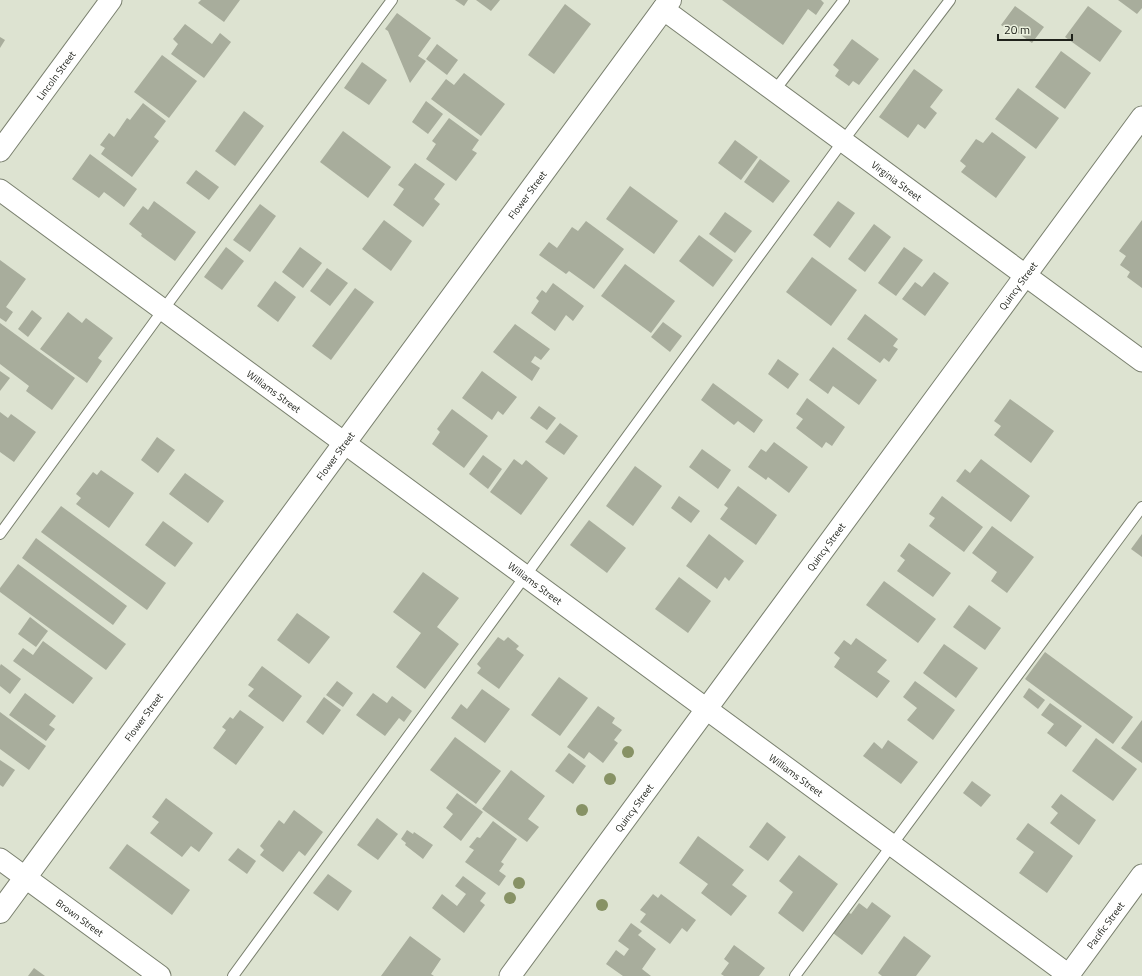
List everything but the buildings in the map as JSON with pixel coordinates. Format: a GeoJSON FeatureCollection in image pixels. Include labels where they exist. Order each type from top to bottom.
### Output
{"type":"FeatureCollection","features":[{"type":"Feature","properties":{"kind":"street","name":"Lincoln Street"},"geometry":{"type":"LineString","coordinates":[[0,151],[112,0]]}},
{"type":"Feature","properties":{"kind":"street","name":"Virginia Street"},"geometry":{"type":"LineString","coordinates":[[662,3],[843,141],[1142,361]]}},
{"type":"Feature","properties":{"kind":"street","name":"Flower Street"},"geometry":{"type":"LineString","coordinates":[[0,912],[345,443],[662,3]]}},
{"type":"Feature","properties":{"kind":"street","name":"Quincy Street"},"geometry":{"type":"LineString","coordinates":[[510,976],[1142,117]]}},
{"type":"Feature","properties":{"kind":"street","name":"Williams Street"},"geometry":{"type":"LineString","coordinates":[[0,190],[1069,976]]}},
{"type":"Feature","properties":{"kind":"street","name":"Brown Street"},"geometry":{"type":"LineString","coordinates":[[0,859],[160,976]]}},
{"type":"Feature","properties":{"kind":"street","name":"Pacific Street"},"geometry":{"type":"LineString","coordinates":[[1069,976],[1142,875]]}},
{"type":"Feature","properties":{"kind":"lane"},"geometry":{"type":"LineString","coordinates":[[0,534],[392,0]]}},
{"type":"Feature","properties":{"kind":"lane"},"geometry":{"type":"LineString","coordinates":[[775,90],[844,0]]}},
{"type":"Feature","properties":{"kind":"lane"},"geometry":{"type":"LineString","coordinates":[[233,976],[843,141],[950,0]]}},
{"type":"Feature","properties":{"kind":"lane"},"geometry":{"type":"LineString","coordinates":[[795,976],[1142,507]]}}]}
